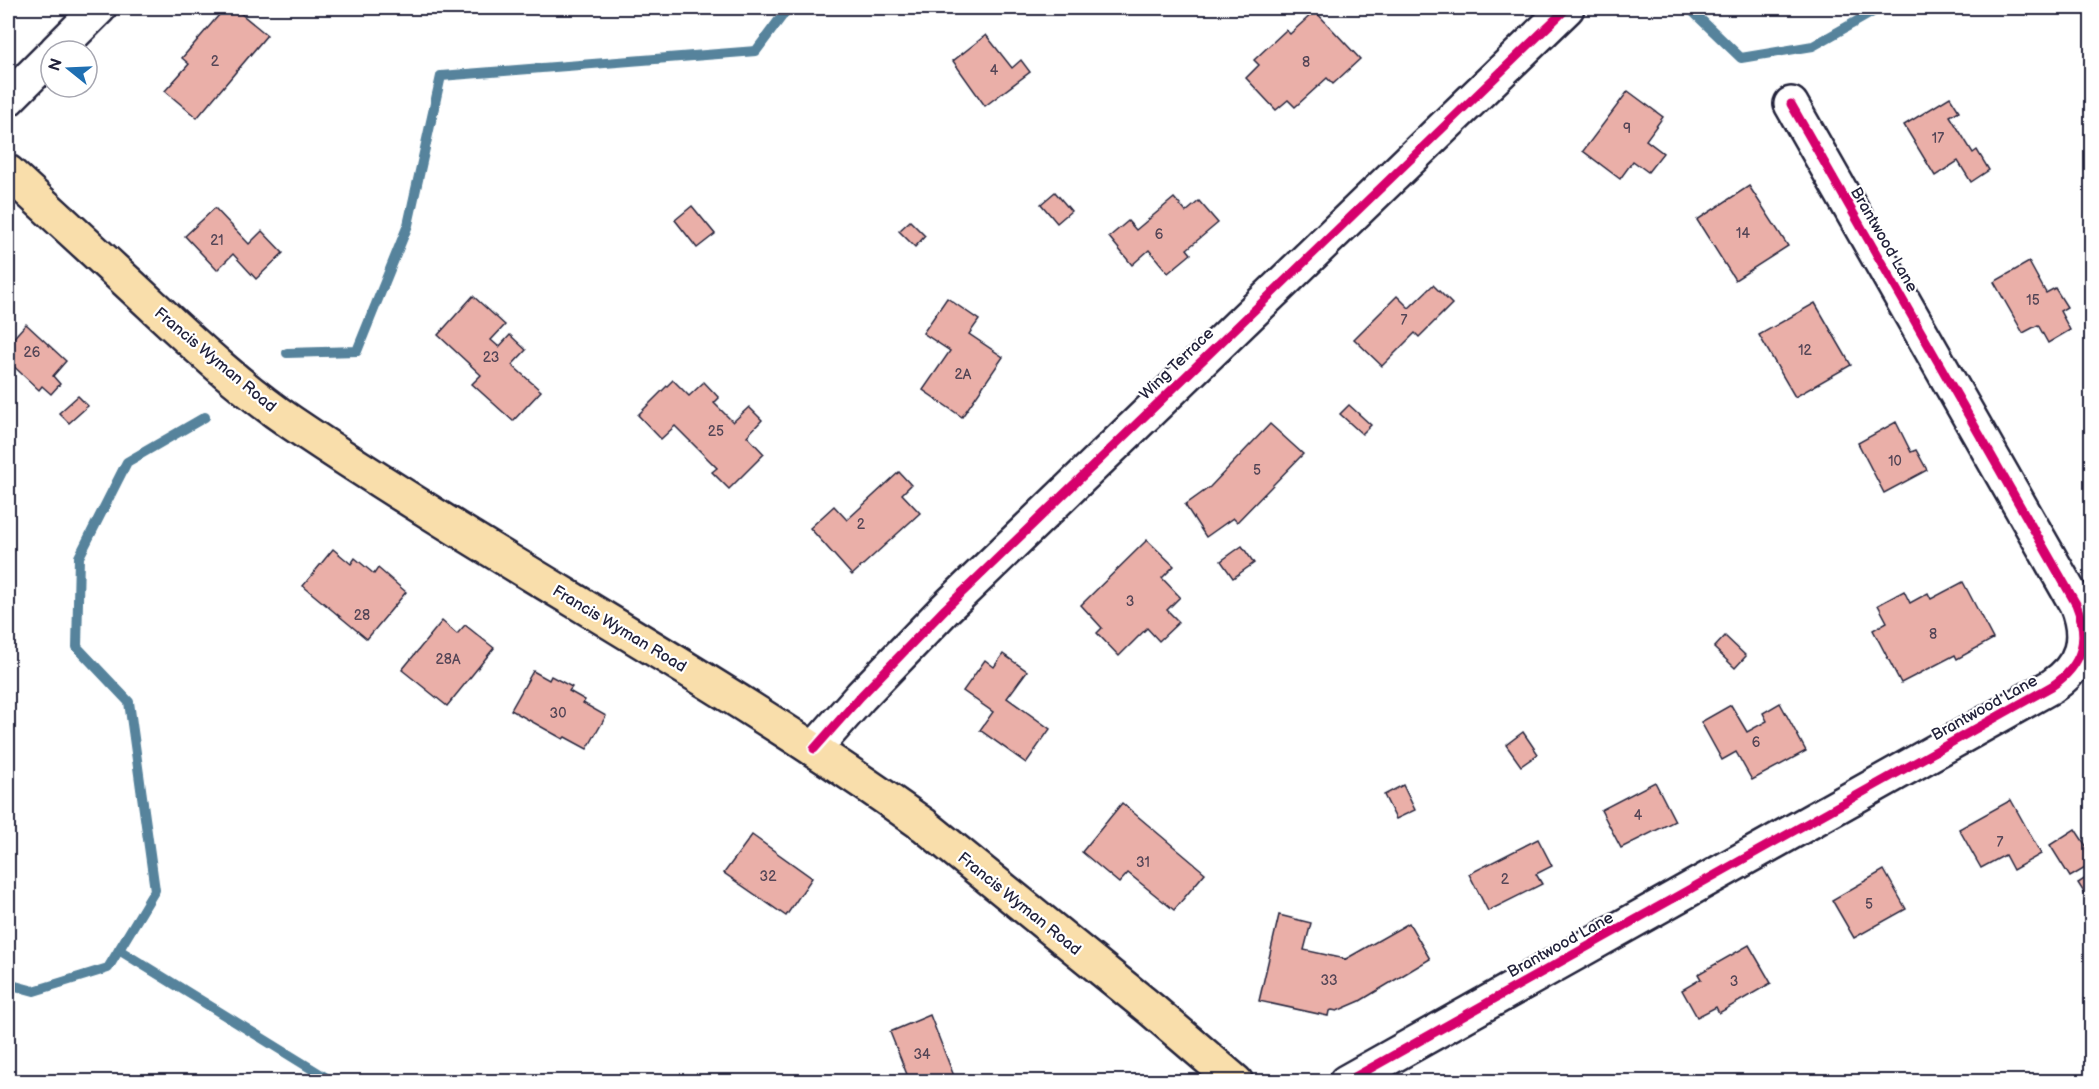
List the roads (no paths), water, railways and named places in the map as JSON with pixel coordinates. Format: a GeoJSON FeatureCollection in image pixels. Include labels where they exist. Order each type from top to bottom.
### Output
{"type":"FeatureCollection","features":[{"type":"Feature","properties":{"kind":"main road","name":"Francis Wyman Road"},"geometry":{"type":"LineString","coordinates":[[8,171],[201,350],[291,423],[436,516],[712,684],[814,749],[924,825],[1152,1010],[1236,1082]]}},
{"type":"Feature","properties":{"kind":"street"},"geometry":{"type":"LineString","coordinates":[[68,39],[99,8]]}},
{"type":"Feature","properties":{"kind":"street","name":"Wing Terrace"},"geometry":{"type":"LineString","coordinates":[[814,749],[861,696],[945,609],[1567,8]]}},
{"type":"Feature","properties":{"kind":"street"},"geometry":{"type":"LineString","coordinates":[[8,99],[39,68]]}},
{"type":"Feature","properties":{"kind":"street","name":"Brantwood Lane"},"geometry":{"type":"LineString","coordinates":[[1346,1082],[2052,686],[2062,680],[2077,661],[2084,639],[2076,604],[1791,104]]}},
{"type":"Feature","properties":{"kind":"waterway"},"geometry":{"type":"LineString","coordinates":[[287,353],[357,351],[408,225],[441,76],[756,51],[788,8]]}},
{"type":"Feature","properties":{"kind":"waterway"},"geometry":{"type":"LineString","coordinates":[[1689,8],[1741,58],[1813,46],[1880,8]]}},
{"type":"Feature","properties":{"kind":"waterway"},"geometry":{"type":"LineString","coordinates":[[8,984],[34,991],[108,968],[155,890],[129,702],[77,647],[79,557],[127,462],[205,417]]}},
{"type":"Feature","properties":{"kind":"waterway"},"geometry":{"type":"LineString","coordinates":[[119,950],[333,1082]]}}]}
